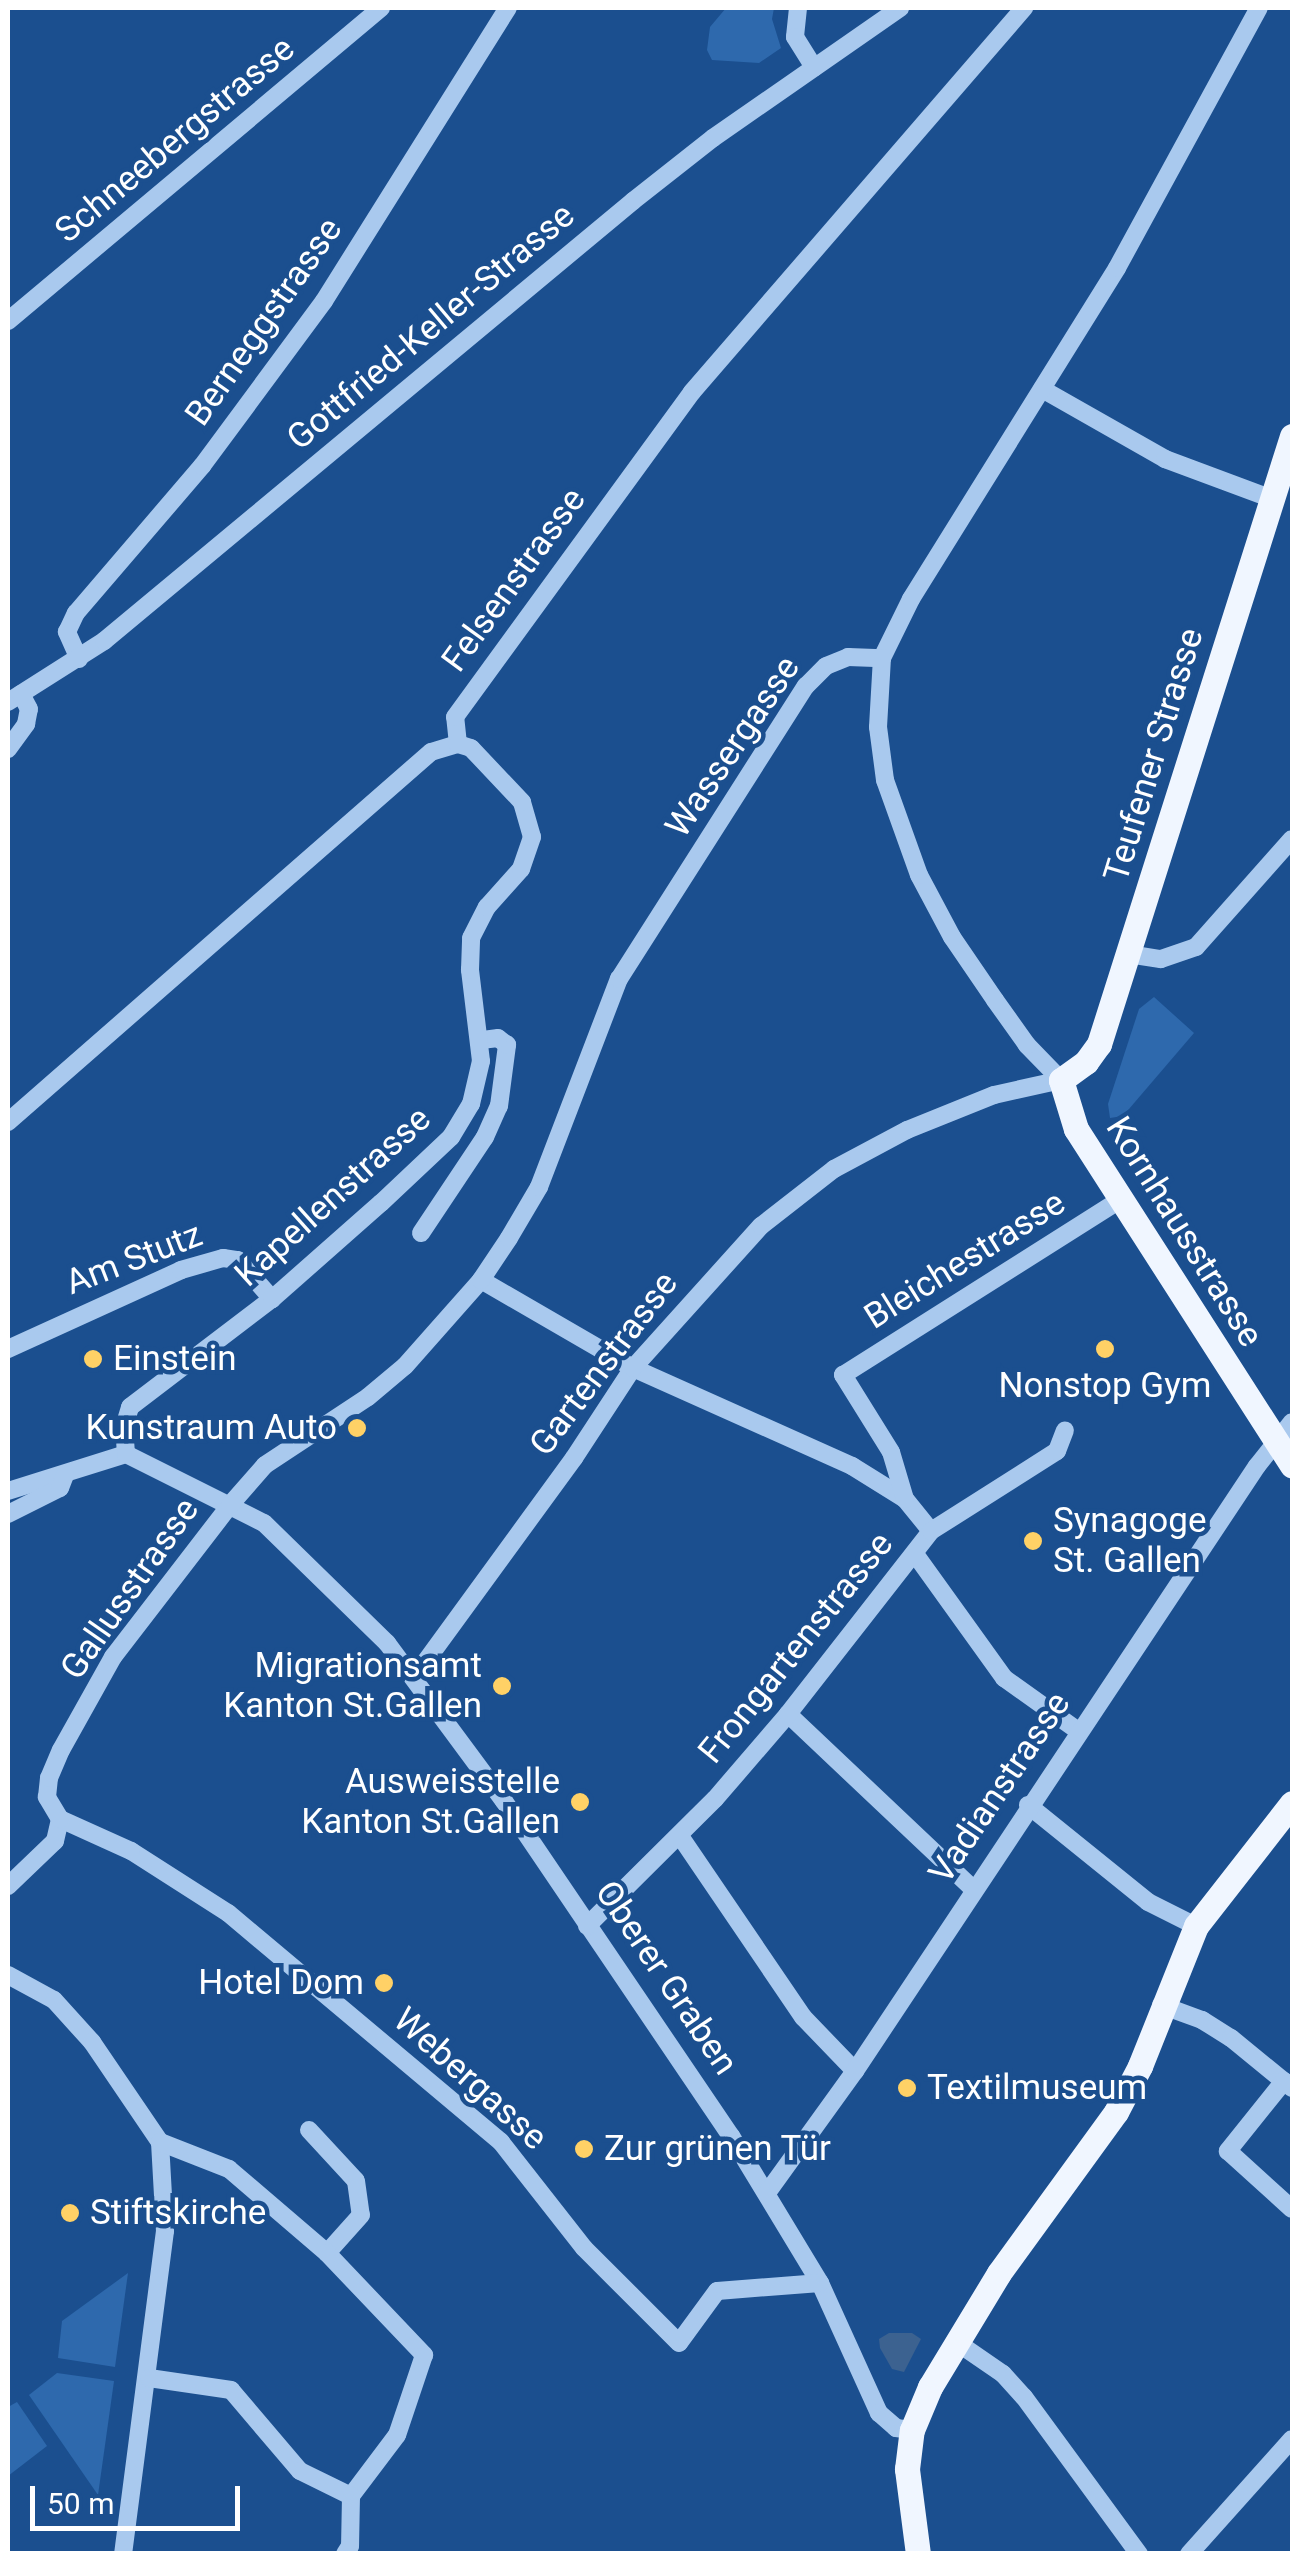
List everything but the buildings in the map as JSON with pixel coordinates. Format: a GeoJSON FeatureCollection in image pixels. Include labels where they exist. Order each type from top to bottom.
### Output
{"type":"FeatureCollection","features":[{"type":"Feature","properties":{"kind":"main road","name":"Teufener Strasse"},"geometry":{"type":"LineString","coordinates":[[1061,1080],[1096,1050],[1270,498],[1287,470],[1292,436]]}},
{"type":"Feature","properties":{"kind":"main road","name":"Kornhausstrasse"},"geometry":{"type":"LineString","coordinates":[[1061,1080],[1076,1128],[1121,1199],[1284,1431],[1292,1466]]}},
{"type":"Feature","properties":{"kind":"main road"},"geometry":{"type":"LineString","coordinates":[[918,2554],[906,2469],[912,2430],[955,2341],[1006,2263],[1116,2112],[1140,2066],[1196,1926],[1292,1803]]}},
{"type":"Feature","properties":{"kind":"street","name":"Schneebergstrasse"},"geometry":{"type":"LineString","coordinates":[[8,320],[381,8]]}},
{"type":"Feature","properties":{"kind":"street","name":"Berneggstrasse"},"geometry":{"type":"LineString","coordinates":[[79,659],[68,632],[76,613],[202,466],[324,302],[508,8]]}},
{"type":"Feature","properties":{"kind":"street"},"geometry":{"type":"LineString","coordinates":[[798,8],[796,37],[814,67]]}},
{"type":"Feature","properties":{"kind":"street","name":"Gottfried-Keller-Strasse"},"geometry":{"type":"LineString","coordinates":[[14,698],[79,659],[633,201],[900,8]]}},
{"type":"Feature","properties":{"kind":"street","name":"Felsenstrasse"},"geometry":{"type":"LineString","coordinates":[[458,744],[455,718],[680,407],[1024,8]]}},
{"type":"Feature","properties":{"kind":"street"},"geometry":{"type":"LineString","coordinates":[[1061,1080],[1027,1046],[994,1000],[952,937],[919,875],[885,780],[878,727],[882,658],[911,599],[1123,258],[1259,8]]}},
{"type":"Feature","properties":{"kind":"street"},"geometry":{"type":"LineString","coordinates":[[1042,389],[1165,459],[1270,498]]}},
{"type":"Feature","properties":{"kind":"street","name":"Wassergasse"},"geometry":{"type":"LineString","coordinates":[[230,1506],[265,1465],[368,1397],[404,1366],[480,1280],[539,1187],[619,979],[782,722],[806,686],[826,666],[848,657],[882,658]]}},
{"type":"Feature","properties":{"kind":"street"},"geometry":{"type":"LineString","coordinates":[[8,750],[26,724],[29,708],[14,698]]}},
{"type":"Feature","properties":{"kind":"street"},"geometry":{"type":"LineString","coordinates":[[8,1122],[431,752],[458,744]]}},
{"type":"Feature","properties":{"kind":"street","name":"Kapellenstrasse"},"geometry":{"type":"LineString","coordinates":[[126,1454],[124,1427],[130,1406],[272,1298],[450,1137],[478,1084],[481,1040],[470,970],[471,938],[487,908],[527,859],[531,825],[522,802],[472,748],[458,744]]}},
{"type":"Feature","properties":{"kind":"street"},"geometry":{"type":"LineString","coordinates":[[1128,954],[1160,960],[1196,948],[1292,840]]}},
{"type":"Feature","properties":{"kind":"street"},"geometry":{"type":"LineString","coordinates":[[422,1233],[485,1137],[499,1106],[507,1045],[498,1038],[481,1040]]}},
{"type":"Feature","properties":{"kind":"street","name":"Gartenstrasse"},"geometry":{"type":"LineString","coordinates":[[415,1676],[574,1458],[633,1368],[736,1251],[834,1169],[942,1115],[1022,1086],[1061,1080]]}},
{"type":"Feature","properties":{"kind":"street","name":"Bleichestrasse"},"geometry":{"type":"LineString","coordinates":[[906,1499],[890,1452],[843,1376],[1121,1199]]}},
{"type":"Feature","properties":{"kind":"street","name":"Am Stutz"},"geometry":{"type":"LineString","coordinates":[[8,1348],[181,1270],[223,1258],[238,1260],[272,1298]]}},
{"type":"Feature","properties":{"kind":"street"},"geometry":{"type":"LineString","coordinates":[[480,1280],[633,1368],[906,1499],[931,1531]]}},
{"type":"Feature","properties":{"kind":"street","name":"Frongartenstrasse"},"geometry":{"type":"LineString","coordinates":[[588,1926],[680,1836],[788,1714],[931,1531],[1056,1451],[1065,1430]]}},
{"type":"Feature","properties":{"kind":"street","name":"Vadianstrasse"},"geometry":{"type":"LineString","coordinates":[[768,2193],[855,2070],[1077,1730],[1284,1431]]}},
{"type":"Feature","properties":{"kind":"street"},"geometry":{"type":"LineString","coordinates":[[8,1490],[126,1454],[230,1506]]}},
{"type":"Feature","properties":{"kind":"street"},"geometry":{"type":"LineString","coordinates":[[8,1514],[60,1488],[65,1475]]}},
{"type":"Feature","properties":{"kind":"street","name":"Oberer Graben"},"geometry":{"type":"LineString","coordinates":[[230,1506],[264,1523],[415,1676],[643,2000],[768,2193],[820,2283],[879,2414],[896,2428],[912,2430]]}},
{"type":"Feature","properties":{"kind":"street","name":"Gallusstrasse"},"geometry":{"type":"LineString","coordinates":[[60,1819],[47,1796],[48,1778],[61,1750],[113,1658],[230,1506]]}},
{"type":"Feature","properties":{"kind":"street"},"geometry":{"type":"LineString","coordinates":[[914,1554],[1004,1678],[1077,1730]]}},
{"type":"Feature","properties":{"kind":"street"},"geometry":{"type":"LineString","coordinates":[[788,1714],[972,1888]]}},
{"type":"Feature","properties":{"kind":"street"},"geometry":{"type":"LineString","coordinates":[[1028,1804],[1148,1902],[1196,1926]]}},
{"type":"Feature","properties":{"kind":"street"},"geometry":{"type":"LineString","coordinates":[[8,1886],[55,1840],[60,1819]]}},
{"type":"Feature","properties":{"kind":"street","name":"Webergasse"},"geometry":{"type":"LineString","coordinates":[[60,1819],[130,1851],[193,1887],[501,2142],[584,2248],[679,2343],[717,2290],[820,2283]]}},
{"type":"Feature","properties":{"kind":"street"},"geometry":{"type":"LineString","coordinates":[[680,1836],[804,2017],[855,2070]]}},
{"type":"Feature","properties":{"kind":"street"},"geometry":{"type":"LineString","coordinates":[[8,1956],[12,1977],[54,2000],[92,2042],[160,2142],[165,2232],[124,2554]]}},
{"type":"Feature","properties":{"kind":"street"},"geometry":{"type":"LineString","coordinates":[[1162,2005],[1210,2024],[1288,2085],[1228,2151],[1292,2209]]}},
{"type":"Feature","properties":{"kind":"street"},"geometry":{"type":"LineString","coordinates":[[309,2130],[356,2181],[361,2215],[327,2252]]}},
{"type":"Feature","properties":{"kind":"street"},"geometry":{"type":"LineString","coordinates":[[160,2142],[228,2169],[327,2252],[424,2355],[397,2435],[352,2496],[350,2546],[345,2554]]}},
{"type":"Feature","properties":{"kind":"street"},"geometry":{"type":"LineString","coordinates":[[955,2341],[1003,2374],[1024,2397],[1139,2554]]}},
{"type":"Feature","properties":{"kind":"street"},"geometry":{"type":"LineString","coordinates":[[149,2378],[231,2390],[300,2470],[352,2496]]}},
{"type":"Feature","properties":{"kind":"street"},"geometry":{"type":"LineString","coordinates":[[1189,2554],[1292,2439]]}},
{"type":"Feature","properties":{"kind":"shaded area"},"geometry":{"type":"Polygon","coordinates":[[[726,8],[774,8],[772,19],[781,48],[759,63],[712,60],[707,50],[710,27],[726,8]]]}},
{"type":"Feature","properties":{"kind":"shaded area"},"geometry":{"type":"Polygon","coordinates":[[[1154,997],[1194,1033],[1123,1116],[1110,1118],[1108,1104],[1139,1009],[1154,997]]]}},
{"type":"Feature","properties":{"kind":"shaded area"},"geometry":{"type":"Polygon","coordinates":[[[128,2273],[115,2367],[58,2358],[62,2321],[128,2273]]]}},
{"type":"Feature","properties":{"kind":"shaded area"},"geometry":{"type":"Polygon","coordinates":[[[889,2333],[912,2333],[921,2339],[904,2372],[892,2369],[880,2348],[879,2339],[889,2333]]]}},
{"type":"Feature","properties":{"kind":"shaded area"},"geometry":{"type":"Polygon","coordinates":[[[57,2373],[114,2381],[98,2495],[29,2395],[57,2373]]]}},
{"type":"Feature","properties":{"kind":"shaded area"},"geometry":{"type":"Polygon","coordinates":[[[17,2402],[47,2446],[8,2476],[8,2407],[17,2402]]]}},
{"type":"Feature","properties":{"kind":"place","name":"Nonstop Gym"},"geometry":{"type":"Point","coordinates":[1105,1349]}},
{"type":"Feature","properties":{"kind":"place","name":"Einstein"},"geometry":{"type":"Point","coordinates":[93,1359]}},
{"type":"Feature","properties":{"kind":"place","name":"Kunstraum Auto"},"geometry":{"type":"Point","coordinates":[357,1428]}},
{"type":"Feature","properties":{"kind":"place","name":"Synagoge St. Gallen"},"geometry":{"type":"Point","coordinates":[1033,1541]}},
{"type":"Feature","properties":{"kind":"place","name":"Migrationsamt Kanton St.Gallen"},"geometry":{"type":"Point","coordinates":[502,1686]}},
{"type":"Feature","properties":{"kind":"place","name":"Ausweisstelle Kanton St.Gallen"},"geometry":{"type":"Point","coordinates":[580,1802]}},
{"type":"Feature","properties":{"kind":"place","name":"Hotel Dom"},"geometry":{"type":"Point","coordinates":[384,1983]}},
{"type":"Feature","properties":{"kind":"place","name":"Textilmuseum"},"geometry":{"type":"Point","coordinates":[907,2088]}},
{"type":"Feature","properties":{"kind":"place","name":"Zur grünen Tür"},"geometry":{"type":"Point","coordinates":[584,2149]}},
{"type":"Feature","properties":{"kind":"place","name":"Stiftskirche"},"geometry":{"type":"Point","coordinates":[70,2213]}}]}
